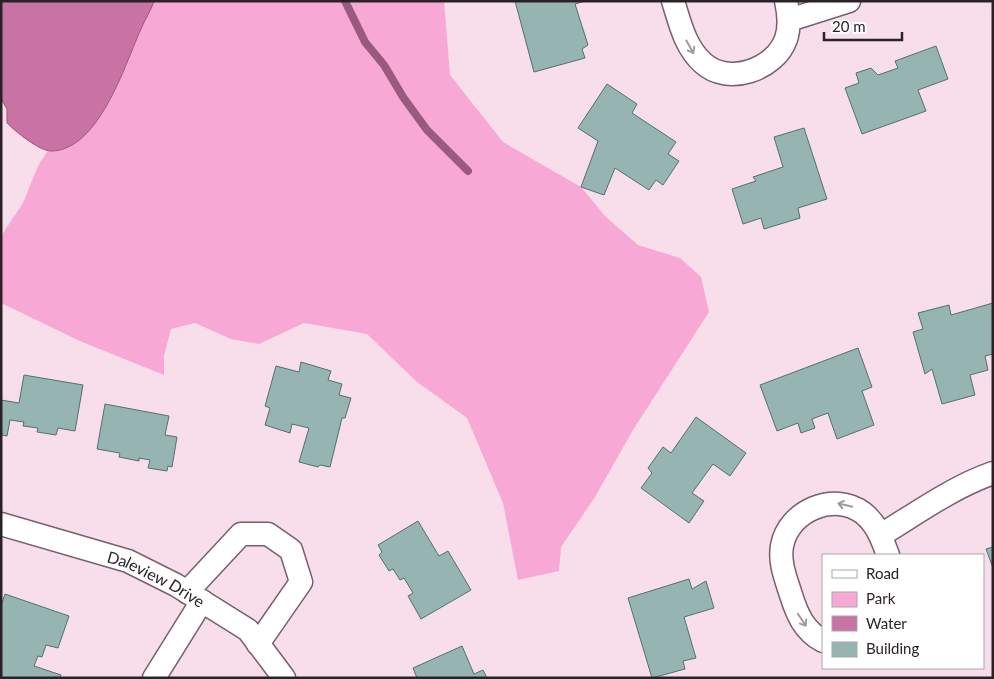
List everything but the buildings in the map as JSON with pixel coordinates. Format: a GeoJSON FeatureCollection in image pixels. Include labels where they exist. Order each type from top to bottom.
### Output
{"type":"FeatureCollection","features":[{"type":"Feature","properties":{"kind":"street"},"geometry":{"type":"LineString","coordinates":[[673,1],[687,42],[697,58],[710,68],[730,74],[753,71],[763,66],[776,54],[786,40],[787,11],[849,1]]}},
{"type":"Feature","properties":{"kind":"street"},"geometry":{"type":"LineString","coordinates":[[822,640],[809,630],[797,613],[785,578],[782,562],[782,544],[789,528],[807,511],[817,506],[835,503],[853,507],[862,512],[875,524],[885,545],[929,506],[980,478],[993,473]]}},
{"type":"Feature","properties":{"kind":"street","name":"Daleview Drive"},"geometry":{"type":"LineString","coordinates":[[1,524],[128,560],[194,596],[248,630],[284,678]]}},
{"type":"Feature","properties":{"kind":"street"},"geometry":{"type":"LineString","coordinates":[[154,678],[194,596],[241,534],[268,534],[291,550],[301,582],[258,644]]}},
{"type":"Feature","properties":{"kind":"green space"},"geometry":{"type":"Polygon","coordinates":[[[143,1],[444,1],[450,75],[503,142],[581,187],[605,216],[638,245],[680,258],[701,277],[709,312],[633,430],[595,497],[561,547],[559,571],[518,580],[503,503],[467,418],[417,382],[367,334],[304,323],[259,344],[231,339],[195,323],[171,329],[164,356],[164,375],[82,342],[1,303],[1,236],[23,203],[38,166],[143,1]]]}},
{"type":"Feature","properties":{"kind":"water"},"geometry":{"type":"Polygon","coordinates":[[[1,1],[154,1],[108,103],[96,122],[83,137],[68,147],[51,151],[40,148],[7,123],[7,109],[1,99],[1,1]]]}},
{"type":"Feature","properties":{"kind":"waterway"},"geometry":{"type":"LineString","coordinates":[[345,1],[365,42],[384,65],[403,97],[427,130],[468,171]]}}]}
